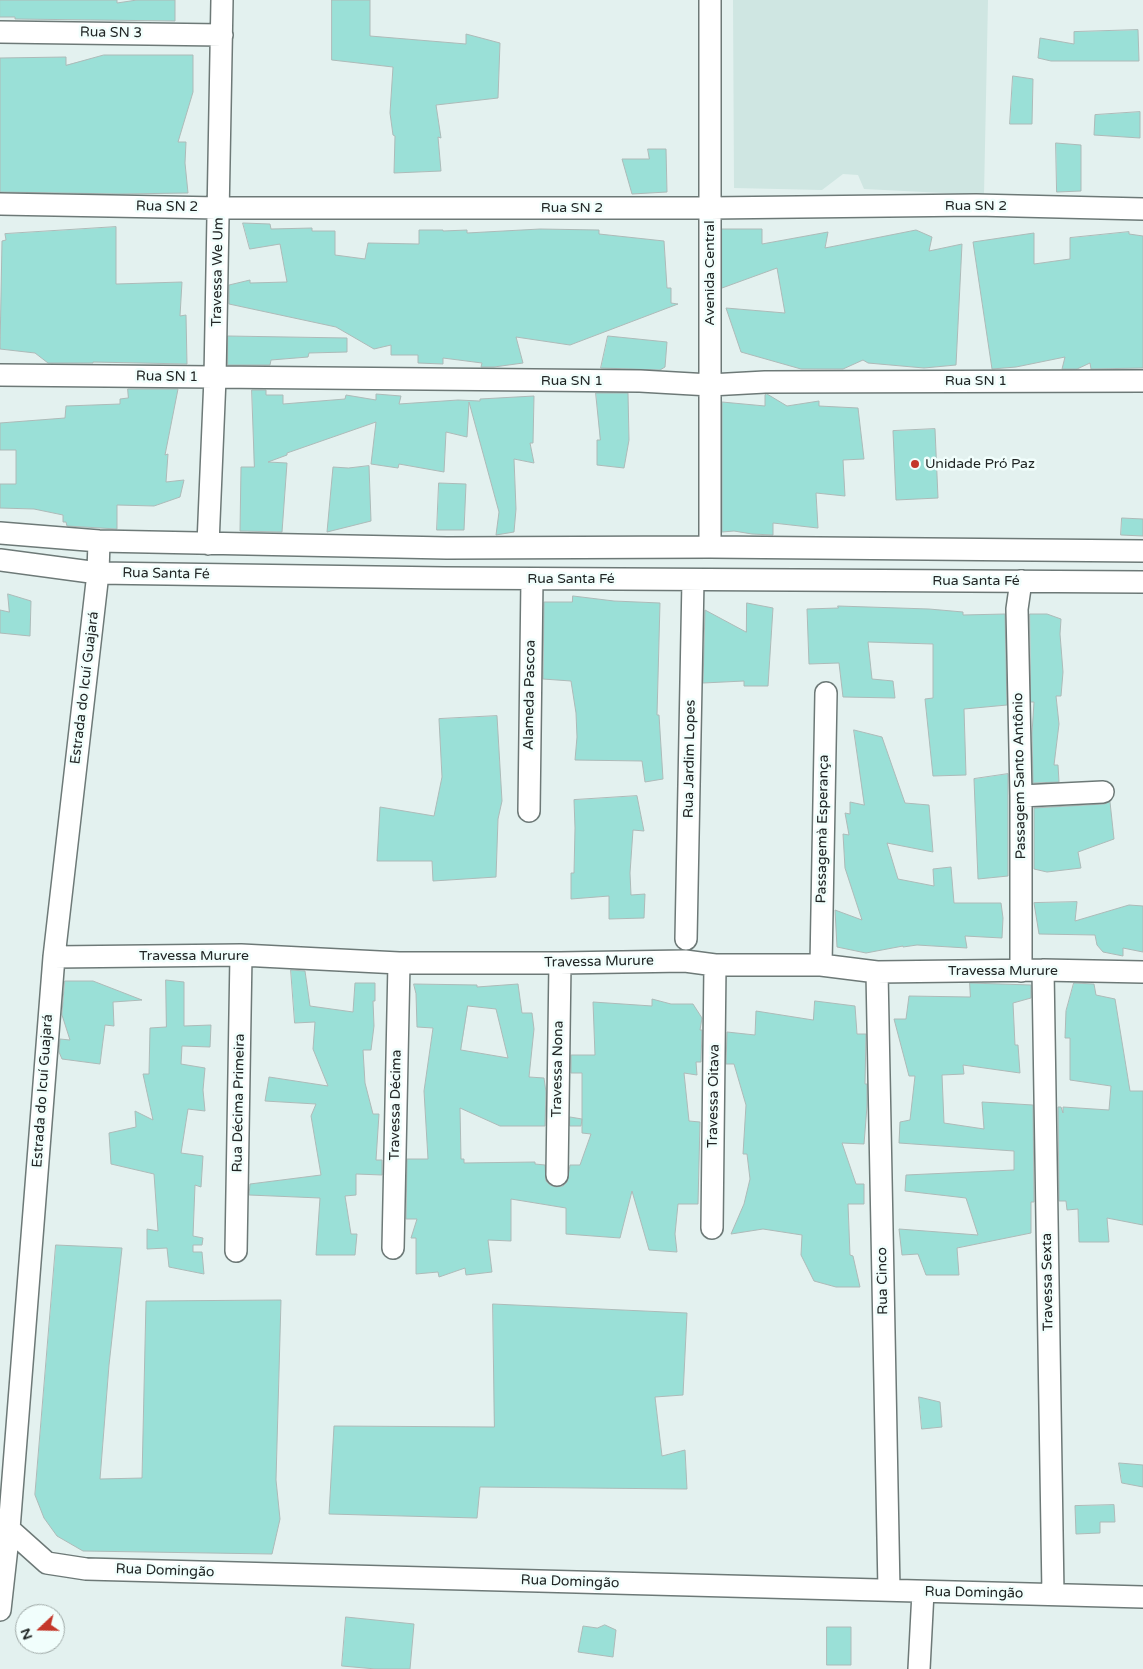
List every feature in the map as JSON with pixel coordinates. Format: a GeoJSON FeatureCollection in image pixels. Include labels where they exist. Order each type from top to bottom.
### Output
{"type":"FeatureCollection","features":[{"type":"Feature","properties":{"kind":"street","name":"Travessa We Um"},"geometry":{"type":"LineString","coordinates":[[208,544],[215,378],[222,0]]}},
{"type":"Feature","properties":{"kind":"street","name":"Avenida Central"},"geometry":{"type":"LineString","coordinates":[[710,0],[710,547]]}},
{"type":"Feature","properties":{"kind":"street","name":"Rua SN 3"},"geometry":{"type":"LineString","coordinates":[[0,32],[222,35]]}},
{"type":"Feature","properties":{"kind":"street","name":"Rua SN 2"},"geometry":{"type":"LineString","coordinates":[[0,204],[219,208],[710,208],[976,205],[1143,209]]}},
{"type":"Feature","properties":{"kind":"street","name":"Rua SN 1"},"geometry":{"type":"LineString","coordinates":[[0,375],[640,381],[710,384],[774,382],[1143,381]]}},
{"type":"Feature","properties":{"kind":"street"},"geometry":{"type":"LineString","coordinates":[[0,533],[99,541],[447,548],[710,547],[1143,550]]}},
{"type":"Feature","properties":{"kind":"street","name":"Estrada do Icuí Guajará"},"geometry":{"type":"LineString","coordinates":[[0,1610],[9,1529],[54,957],[98,573],[99,541]]}},
{"type":"Feature","properties":{"kind":"street"},"geometry":{"type":"LineString","coordinates":[[445,578],[447,548]]}},
{"type":"Feature","properties":{"kind":"street","name":"Rua Santa Fé"},"geometry":{"type":"LineString","coordinates":[[0,560],[98,573],[532,579],[1143,582]]}},
{"type":"Feature","properties":{"kind":"street","name":"Alameda Pascoa"},"geometry":{"type":"LineString","coordinates":[[529,811],[532,579]]}},
{"type":"Feature","properties":{"kind":"street","name":"Rua Jardim Lopes"},"geometry":{"type":"LineString","coordinates":[[686,938],[693,580]]}},
{"type":"Feature","properties":{"kind":"street","name":"Passagem Santo Antônio"},"geometry":{"type":"LineString","coordinates":[[1021,581],[1017,608],[1021,796],[1021,971]]}},
{"type":"Feature","properties":{"kind":"street","name":"Passagemà Esperança"},"geometry":{"type":"LineString","coordinates":[[821,964],[826,693]]}},
{"type":"Feature","properties":{"kind":"street"},"geometry":{"type":"LineString","coordinates":[[1021,796],[1103,792]]}},
{"type":"Feature","properties":{"kind":"street","name":"Travessa Murure"},"geometry":{"type":"LineString","coordinates":[[54,957],[241,955],[399,963],[560,964],[685,961],[715,964],[821,964],[877,972],[1043,970],[1143,972]]}},
{"type":"Feature","properties":{"kind":"street","name":"Rua Décima Primeira"},"geometry":{"type":"LineString","coordinates":[[236,1250],[241,955]]}},
{"type":"Feature","properties":{"kind":"street","name":"Travessa Décima"},"geometry":{"type":"LineString","coordinates":[[393,1248],[399,963]]}},
{"type":"Feature","properties":{"kind":"street","name":"Travessa Nona"},"geometry":{"type":"LineString","coordinates":[[557,1175],[560,964]]}},
{"type":"Feature","properties":{"kind":"street","name":"Travessa Oitava"},"geometry":{"type":"LineString","coordinates":[[712,1228],[715,964]]}},
{"type":"Feature","properties":{"kind":"street","name":"Travessa Sexta"},"geometry":{"type":"LineString","coordinates":[[1043,970],[1053,1594]]}},
{"type":"Feature","properties":{"kind":"street","name":"Rua Cinco"},"geometry":{"type":"LineString","coordinates":[[877,972],[889,1590]]}},
{"type":"Feature","properties":{"kind":"street","name":"Rua Domingão"},"geometry":{"type":"LineString","coordinates":[[9,1529],[47,1562],[86,1569],[1143,1597]]}},
{"type":"Feature","properties":{"kind":"street"},"geometry":{"type":"LineString","coordinates":[[919,1669],[923,1592]]}},
{"type":"Feature","properties":{"kind":"shaded area"},"geometry":{"type":"Polygon","coordinates":[[[733,0],[988,0],[984,195],[864,189],[858,175],[843,174],[822,190],[734,188],[733,0]]]}},
{"type":"Feature","properties":{"kind":"building"},"geometry":{"type":"Polygon","coordinates":[[[0,0],[117,0],[117,3],[137,0],[175,0],[175,21],[15,19],[15,17],[0,17],[0,0]]]}},
{"type":"Feature","properties":{"kind":"building"},"geometry":{"type":"Polygon","coordinates":[[[332,0],[370,0],[370,36],[466,44],[466,34],[500,43],[498,98],[436,105],[441,138],[438,137],[441,171],[394,173],[395,136],[393,135],[390,113],[393,67],[332,60],[332,0]]]}},
{"type":"Feature","properties":{"kind":"building"},"geometry":{"type":"Polygon","coordinates":[[[1138,30],[1139,61],[1051,61],[1038,58],[1040,38],[1074,44],[1074,32],[1138,30]]]}},
{"type":"Feature","properties":{"kind":"building"},"geometry":{"type":"Polygon","coordinates":[[[104,55],[193,55],[193,92],[178,142],[186,142],[185,163],[188,193],[0,192],[0,58],[66,57],[66,65],[104,55]]]}},
{"type":"Feature","properties":{"kind":"building"},"geometry":{"type":"Polygon","coordinates":[[[1013,76],[1033,79],[1032,124],[1010,124],[1013,76]]]}},
{"type":"Feature","properties":{"kind":"building"},"geometry":{"type":"Polygon","coordinates":[[[1140,112],[1140,138],[1094,135],[1095,115],[1140,112]]]}},
{"type":"Feature","properties":{"kind":"building"},"geometry":{"type":"Polygon","coordinates":[[[1056,143],[1081,145],[1081,191],[1057,192],[1056,143]]]}},
{"type":"Feature","properties":{"kind":"building"},"geometry":{"type":"Polygon","coordinates":[[[648,149],[666,149],[667,192],[632,194],[622,159],[649,159],[648,149]]]}},
{"type":"Feature","properties":{"kind":"building"},"geometry":{"type":"Polygon","coordinates":[[[243,223],[270,224],[271,229],[312,228],[312,231],[335,231],[335,255],[365,259],[368,243],[419,244],[419,230],[467,230],[467,233],[540,229],[599,230],[599,234],[664,241],[667,288],[671,288],[671,303],[678,304],[570,345],[516,337],[523,363],[481,367],[482,363],[443,358],[443,364],[418,363],[418,355],[391,355],[391,345],[374,349],[336,327],[229,304],[229,285],[250,280],[250,283],[287,282],[280,244],[250,249],[243,223]]]}},
{"type":"Feature","properties":{"kind":"building"},"geometry":{"type":"Polygon","coordinates":[[[116,227],[116,284],[182,282],[180,316],[186,315],[187,364],[48,363],[35,353],[0,349],[2,241],[6,240],[5,234],[116,227]]]}},
{"type":"Feature","properties":{"kind":"building"},"geometry":{"type":"Polygon","coordinates":[[[722,229],[762,229],[762,244],[828,232],[825,248],[916,230],[932,237],[929,251],[962,244],[956,365],[924,368],[868,363],[863,360],[843,369],[801,369],[741,352],[726,308],[785,313],[777,268],[722,288],[722,229]]]}},
{"type":"Feature","properties":{"kind":"building"},"geometry":{"type":"Polygon","coordinates":[[[1129,232],[1129,234],[1143,236],[1143,368],[1091,369],[1090,363],[1077,369],[1062,369],[1065,357],[1016,367],[992,369],[973,242],[1034,233],[1034,264],[1070,259],[1070,238],[1129,232]]]}},
{"type":"Feature","properties":{"kind":"building"},"geometry":{"type":"Polygon","coordinates":[[[228,336],[347,338],[347,352],[309,353],[308,357],[271,360],[270,365],[228,365],[228,336]]]}},
{"type":"Feature","properties":{"kind":"building"},"geometry":{"type":"Polygon","coordinates":[[[608,336],[667,342],[665,367],[660,370],[601,368],[608,336]]]}},
{"type":"Feature","properties":{"kind":"building"},"geometry":{"type":"Polygon","coordinates":[[[128,389],[178,389],[165,455],[168,454],[166,482],[184,480],[180,497],[154,506],[117,505],[117,529],[67,526],[66,522],[63,522],[63,515],[34,509],[0,508],[0,484],[16,484],[16,450],[0,450],[0,423],[65,418],[66,406],[120,404],[120,399],[128,398],[128,389]]]}},
{"type":"Feature","properties":{"kind":"building"},"geometry":{"type":"Polygon","coordinates":[[[252,390],[266,390],[266,395],[283,395],[283,404],[345,399],[346,395],[376,400],[376,394],[401,396],[399,404],[458,400],[480,401],[480,399],[534,396],[533,443],[530,443],[534,463],[514,459],[516,509],[514,532],[496,535],[499,512],[469,402],[467,437],[446,432],[444,472],[399,464],[398,468],[371,464],[376,422],[287,453],[287,455],[268,462],[287,463],[282,532],[240,531],[241,467],[254,467],[252,390]]]}},
{"type":"Feature","properties":{"kind":"building"},"geometry":{"type":"Polygon","coordinates":[[[596,393],[628,393],[629,440],[624,468],[597,465],[597,440],[600,440],[596,393]]]}},
{"type":"Feature","properties":{"kind":"building"},"geometry":{"type":"Polygon","coordinates":[[[767,394],[787,406],[819,401],[819,406],[858,408],[864,459],[843,460],[845,496],[816,493],[818,528],[773,523],[773,535],[734,531],[722,532],[722,402],[765,406],[765,395],[767,394]]]}},
{"type":"Feature","properties":{"kind":"building","name":"Unidade Pró Paz"},"geometry":{"type":"Polygon","coordinates":[[[935,429],[938,498],[896,500],[893,431],[935,429]]]}},
{"type":"Feature","properties":{"kind":"building"},"geometry":{"type":"Polygon","coordinates":[[[369,466],[371,521],[327,532],[333,467],[369,466]]]}},
{"type":"Feature","properties":{"kind":"building"},"geometry":{"type":"Polygon","coordinates":[[[439,483],[466,484],[464,530],[437,530],[439,483]]]}},
{"type":"Feature","properties":{"kind":"building"},"geometry":{"type":"Polygon","coordinates":[[[1122,518],[1143,519],[1143,536],[1121,535],[1122,518]]]}},
{"type":"Feature","properties":{"kind":"building"},"geometry":{"type":"Polygon","coordinates":[[[8,594],[31,601],[30,636],[0,633],[0,610],[9,612],[8,594]]]}},
{"type":"Feature","properties":{"kind":"building"},"geometry":{"type":"Polygon","coordinates":[[[573,596],[614,601],[660,603],[657,715],[659,715],[663,779],[645,782],[642,761],[575,760],[577,737],[576,713],[571,681],[543,679],[544,602],[572,602],[573,596]]]}},
{"type":"Feature","properties":{"kind":"building"},"geometry":{"type":"Polygon","coordinates":[[[747,603],[773,608],[768,686],[744,686],[744,681],[703,683],[705,610],[746,632],[747,603]]]}},
{"type":"Feature","properties":{"kind":"building"},"geometry":{"type":"Polygon","coordinates":[[[838,606],[929,609],[963,612],[963,615],[1005,614],[1007,705],[964,709],[966,775],[933,776],[925,699],[933,698],[933,644],[868,642],[872,679],[893,681],[895,698],[843,697],[839,663],[809,664],[807,609],[838,608],[838,606]]]}},
{"type":"Feature","properties":{"kind":"building"},"geometry":{"type":"Polygon","coordinates":[[[1030,614],[1047,614],[1061,619],[1060,634],[1063,672],[1061,696],[1056,696],[1059,724],[1054,765],[1058,765],[1059,782],[1033,783],[1032,733],[1034,702],[1031,702],[1030,614]]]}},
{"type":"Feature","properties":{"kind":"building"},"geometry":{"type":"Polygon","coordinates":[[[497,716],[502,801],[498,819],[496,877],[433,881],[432,861],[377,861],[380,807],[434,816],[442,777],[439,719],[497,716]]]}},
{"type":"Feature","properties":{"kind":"building"},"geometry":{"type":"Polygon","coordinates":[[[854,730],[882,737],[905,803],[929,805],[933,852],[887,843],[898,879],[934,886],[933,869],[951,867],[954,903],[1001,903],[1003,918],[1002,938],[965,936],[967,948],[917,945],[866,953],[837,947],[835,910],[862,920],[845,868],[843,834],[849,835],[845,813],[850,814],[850,802],[864,805],[854,730]]]}},
{"type":"Feature","properties":{"kind":"building"},"geometry":{"type":"Polygon","coordinates":[[[1008,774],[1008,876],[978,879],[974,779],[1008,774]]]}},
{"type":"Feature","properties":{"kind":"building"},"geometry":{"type":"Polygon","coordinates":[[[637,796],[644,831],[633,830],[630,873],[631,895],[645,894],[644,918],[609,919],[609,896],[571,899],[571,873],[574,873],[574,800],[637,796]]]}},
{"type":"Feature","properties":{"kind":"building"},"geometry":{"type":"Polygon","coordinates":[[[1110,802],[1114,839],[1078,852],[1081,868],[1047,872],[1034,869],[1034,808],[1104,804],[1110,802]]]}},
{"type":"Feature","properties":{"kind":"building"},"geometry":{"type":"Polygon","coordinates":[[[1077,902],[1075,921],[1129,905],[1143,906],[1143,952],[1123,948],[1123,956],[1103,952],[1097,945],[1095,935],[1039,934],[1034,903],[1077,902]]]}},
{"type":"Feature","properties":{"kind":"building"},"geometry":{"type":"Polygon","coordinates":[[[291,970],[305,971],[310,1006],[353,1012],[355,983],[375,983],[375,1001],[373,1001],[374,1026],[371,1050],[363,1050],[365,1083],[373,1114],[379,1114],[376,1160],[382,1160],[382,1175],[356,1174],[356,1195],[345,1196],[351,1234],[357,1234],[355,1255],[316,1255],[320,1198],[249,1195],[250,1184],[321,1175],[311,1116],[316,1104],[265,1101],[269,1077],[328,1086],[313,1049],[315,1022],[295,1023],[291,970]]]}},
{"type":"Feature","properties":{"kind":"building"},"geometry":{"type":"Polygon","coordinates":[[[166,980],[184,982],[184,1026],[211,1025],[210,1047],[182,1046],[181,1064],[205,1068],[203,1090],[205,1111],[188,1109],[181,1153],[203,1156],[201,1187],[195,1185],[193,1236],[203,1238],[202,1245],[193,1245],[193,1252],[202,1252],[204,1274],[169,1267],[167,1248],[147,1249],[147,1229],[158,1231],[154,1174],[111,1164],[109,1133],[136,1127],[135,1111],[153,1120],[143,1074],[149,1074],[150,1028],[166,1027],[166,980]]]}},
{"type":"Feature","properties":{"kind":"building"},"geometry":{"type":"Polygon","coordinates":[[[65,981],[93,981],[142,1000],[113,1002],[114,1026],[105,1025],[100,1064],[62,1059],[59,1052],[60,1039],[70,1040],[62,1015],[65,981]]]}},
{"type":"Feature","properties":{"kind":"building"},"geometry":{"type":"Polygon","coordinates":[[[970,983],[1031,985],[1031,998],[1013,1003],[1015,1045],[1018,1045],[1020,1073],[963,1065],[964,1074],[942,1075],[944,1123],[984,1129],[982,1102],[1033,1105],[1034,1202],[1031,1202],[1031,1233],[957,1248],[959,1275],[926,1275],[918,1254],[902,1255],[899,1229],[978,1235],[966,1198],[905,1191],[906,1175],[1014,1170],[1014,1151],[899,1143],[900,1122],[910,1120],[915,1076],[909,1076],[894,1019],[906,1019],[909,996],[970,997],[970,983]]]}},
{"type":"Feature","properties":{"kind":"building"},"geometry":{"type":"Polygon","coordinates":[[[1074,983],[1094,984],[1096,995],[1115,999],[1130,1091],[1143,1091],[1143,1225],[1107,1218],[1109,1242],[1079,1242],[1078,1209],[1067,1210],[1066,1201],[1059,1201],[1058,1107],[1061,1107],[1063,1113],[1063,1107],[1109,1110],[1111,1086],[1070,1080],[1070,1038],[1065,1038],[1066,1011],[1074,983]]]}},
{"type":"Feature","properties":{"kind":"building"},"geometry":{"type":"Polygon","coordinates":[[[414,984],[477,985],[477,987],[518,984],[522,1013],[532,1013],[534,1029],[529,1077],[544,1078],[546,1092],[545,1126],[500,1126],[460,1108],[461,1159],[464,1159],[464,1163],[535,1162],[535,1164],[545,1165],[546,1181],[556,1187],[563,1186],[567,1182],[570,1165],[580,1165],[591,1134],[582,1133],[582,1073],[571,1073],[571,1055],[595,1055],[593,1002],[652,1006],[652,999],[671,1004],[693,1004],[702,1018],[700,1030],[702,1030],[701,1062],[696,1062],[697,1075],[684,1073],[689,1121],[700,1122],[698,1204],[678,1204],[675,1234],[677,1252],[649,1250],[632,1191],[620,1238],[566,1234],[566,1208],[511,1199],[511,1241],[488,1240],[492,1272],[466,1275],[465,1268],[439,1277],[438,1272],[416,1274],[416,1238],[411,1238],[417,1219],[406,1219],[407,1159],[428,1159],[424,1091],[433,1028],[417,1027],[414,984]],[[468,1006],[461,1050],[508,1058],[496,1009],[468,1006]]]}},
{"type":"Feature","properties":{"kind":"building"},"geometry":{"type":"Polygon","coordinates":[[[815,1001],[855,1006],[857,1034],[866,1034],[865,1084],[867,1084],[867,1106],[864,1144],[842,1143],[856,1184],[864,1184],[864,1204],[848,1204],[850,1255],[853,1256],[860,1287],[836,1287],[814,1281],[801,1255],[802,1235],[763,1229],[731,1234],[744,1204],[750,1179],[747,1154],[743,1154],[746,1105],[734,1064],[726,1064],[727,1032],[755,1035],[756,1011],[813,1020],[815,1001]]]}},
{"type":"Feature","properties":{"kind":"building"},"geometry":{"type":"Polygon","coordinates":[[[570,1117],[582,1119],[581,1126],[570,1126],[570,1117]]]}},
{"type":"Feature","properties":{"kind":"building"},"geometry":{"type":"Polygon","coordinates":[[[56,1245],[122,1248],[109,1365],[100,1479],[142,1478],[146,1301],[281,1300],[276,1480],[280,1519],[272,1554],[83,1551],[57,1536],[44,1518],[35,1495],[56,1245]]]}},
{"type":"Feature","properties":{"kind":"building"},"geometry":{"type":"Polygon","coordinates":[[[493,1304],[687,1313],[683,1395],[655,1397],[662,1456],[685,1450],[687,1489],[480,1487],[477,1518],[329,1514],[334,1426],[494,1427],[493,1304]]]}},
{"type":"Feature","properties":{"kind":"building"},"geometry":{"type":"Polygon","coordinates":[[[919,1397],[940,1402],[942,1427],[922,1429],[919,1397]]]}},
{"type":"Feature","properties":{"kind":"building"},"geometry":{"type":"Polygon","coordinates":[[[1119,1463],[1143,1465],[1143,1487],[1122,1483],[1119,1463]]]}},
{"type":"Feature","properties":{"kind":"building"},"geometry":{"type":"Polygon","coordinates":[[[1114,1505],[1115,1522],[1100,1522],[1100,1533],[1076,1534],[1075,1506],[1114,1505]]]}},
{"type":"Feature","properties":{"kind":"building"},"geometry":{"type":"Polygon","coordinates":[[[346,1617],[414,1624],[410,1669],[342,1666],[346,1617]]]}},
{"type":"Feature","properties":{"kind":"building"},"geometry":{"type":"Polygon","coordinates":[[[605,1625],[616,1630],[613,1657],[578,1652],[583,1626],[597,1628],[605,1625]]]}},
{"type":"Feature","properties":{"kind":"building"},"geometry":{"type":"Polygon","coordinates":[[[827,1627],[851,1627],[851,1665],[827,1665],[827,1627]]]}},
{"type":"Feature","properties":{"kind":"place","name":"Unidade Pró Paz"},"geometry":{"type":"Point","coordinates":[915,464]}}]}
